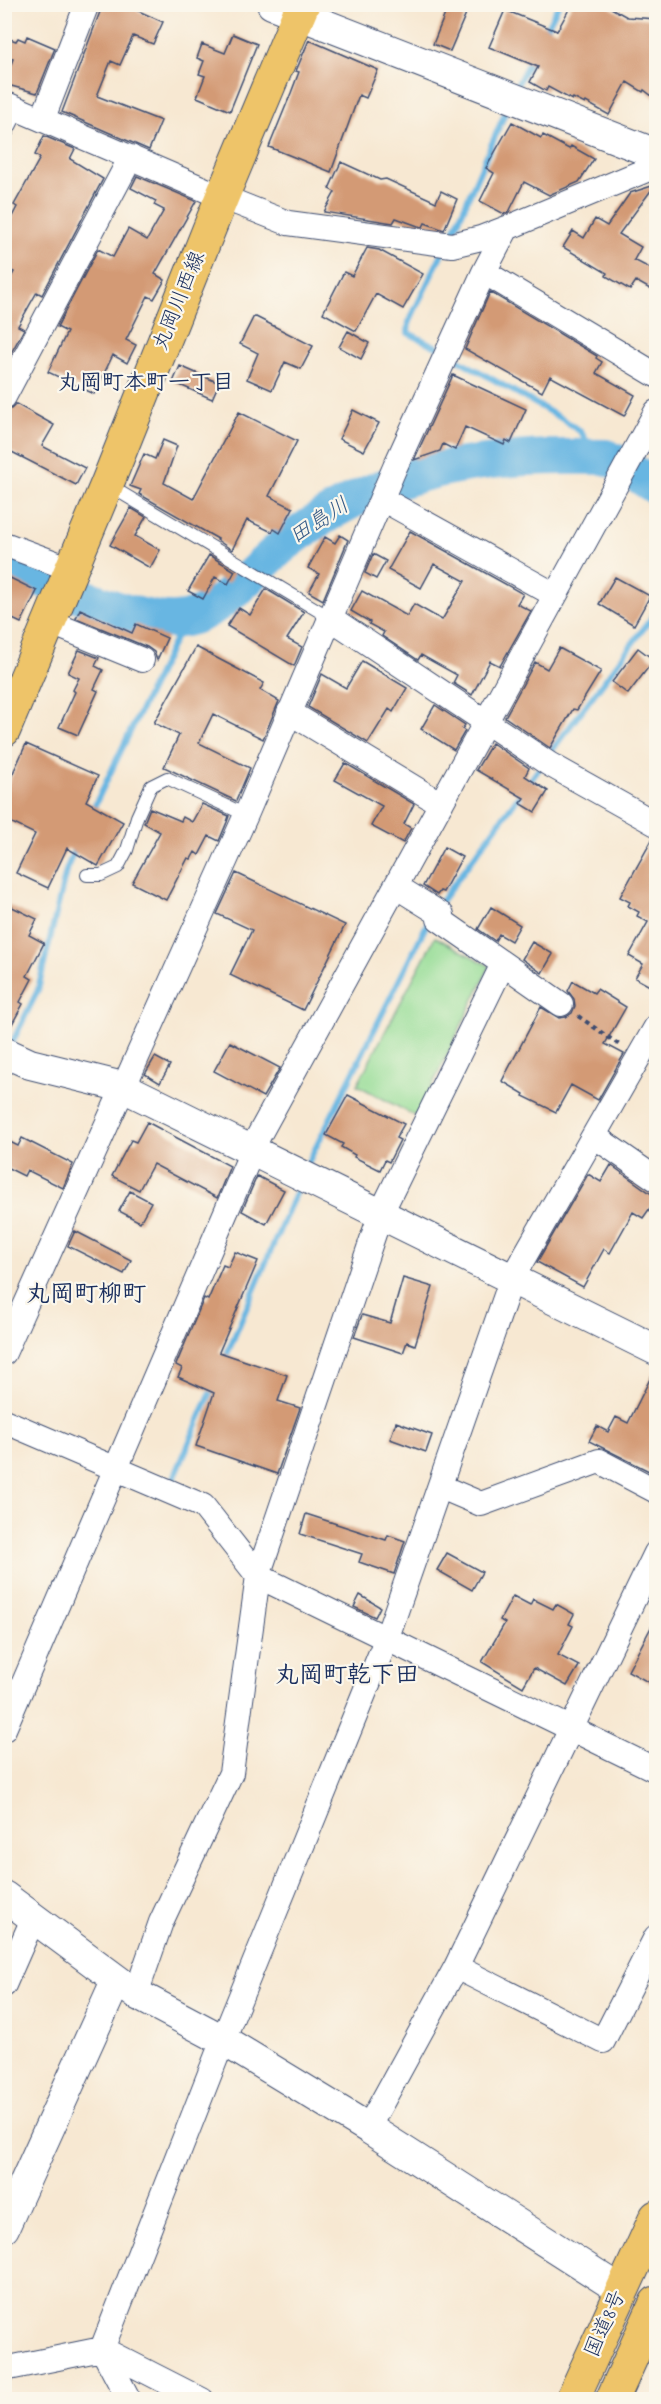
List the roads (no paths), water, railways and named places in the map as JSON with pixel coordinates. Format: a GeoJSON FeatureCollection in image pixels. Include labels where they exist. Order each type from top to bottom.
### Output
{"type":"FeatureCollection","features":[{"type":"Feature","properties":{"kind":"main road","name":"丸岡川西線"},"geometry":{"type":"LineString","coordinates":[[6,722],[107,484],[222,197],[291,8]]}},
{"type":"Feature","properties":{"kind":"main road","name":"国道8号"},"geometry":{"type":"LineString","coordinates":[[572,2400],[621,2290],[657,2217]]}},
{"type":"Feature","properties":{"kind":"main road","name":"国道8号"},"geometry":{"type":"LineString","coordinates":[[612,2400],[657,2303]]}},
{"type":"Feature","properties":{"kind":"street"},"geometry":{"type":"LineString","coordinates":[[43,118],[87,4]]}},
{"type":"Feature","properties":{"kind":"street"},"geometry":{"type":"LineString","coordinates":[[291,8],[657,154]]}},
{"type":"Feature","properties":{"kind":"street"},"geometry":{"type":"LineString","coordinates":[[12,106],[222,197],[288,223],[452,245],[481,238],[507,228],[657,166]]}},
{"type":"Feature","properties":{"kind":"street"},"geometry":{"type":"LineString","coordinates":[[4,397],[131,157]]}},
{"type":"Feature","properties":{"kind":"street"},"geometry":{"type":"LineString","coordinates":[[4,1353],[246,815],[395,467],[484,272],[507,228]]}},
{"type":"Feature","properties":{"kind":"street"},"geometry":{"type":"LineString","coordinates":[[484,272],[657,375]]}},
{"type":"Feature","properties":{"kind":"street"},"geometry":{"type":"LineString","coordinates":[[4,1729],[259,1135],[657,412]]}},
{"type":"Feature","properties":{"kind":"street"},"geometry":{"type":"LineString","coordinates":[[382,498],[555,595]]}},
{"type":"Feature","properties":{"kind":"street"},"geometry":{"type":"LineString","coordinates":[[4,544],[71,569]]}},
{"type":"Feature","properties":{"kind":"street"},"geometry":{"type":"LineString","coordinates":[[329,617],[549,764],[657,824]]}},
{"type":"Feature","properties":{"kind":"street"},"geometry":{"type":"LineString","coordinates":[[49,622],[141,660]]}},
{"type":"Feature","properties":{"kind":"street"},"geometry":{"type":"LineString","coordinates":[[289,712],[441,804]]}},
{"type":"Feature","properties":{"kind":"street"},"geometry":{"type":"LineString","coordinates":[[397,887],[442,915],[439,919],[561,1004]]}},
{"type":"Feature","properties":{"kind":"street"},"geometry":{"type":"LineString","coordinates":[[4,2228],[161,1922],[231,1773],[258,1576],[381,1213],[503,964]]}},
{"type":"Feature","properties":{"kind":"street"},"geometry":{"type":"LineString","coordinates":[[129,2400],[102,2349],[223,2040],[386,1640],[512,1278],[657,1028]]}},
{"type":"Feature","properties":{"kind":"street"},"geometry":{"type":"LineString","coordinates":[[4,1052],[30,1064],[123,1087],[657,1350]]}},
{"type":"Feature","properties":{"kind":"street"},"geometry":{"type":"LineString","coordinates":[[594,1136],[657,1179]]}},
{"type":"Feature","properties":{"kind":"street"},"geometry":{"type":"LineString","coordinates":[[4,1421],[203,1506],[258,1576],[570,1730],[657,1770]]}},
{"type":"Feature","properties":{"kind":"street"},"geometry":{"type":"LineString","coordinates":[[441,1487],[481,1504],[599,1461],[657,1491]]}},
{"type":"Feature","properties":{"kind":"street"},"geometry":{"type":"LineString","coordinates":[[368,2128],[456,1967],[657,1553]]}},
{"type":"Feature","properties":{"kind":"street"},"geometry":{"type":"LineString","coordinates":[[4,1896],[126,1987],[223,2040],[368,2128],[621,2290]]}},
{"type":"Feature","properties":{"kind":"street"},"geometry":{"type":"LineString","coordinates":[[4,1985],[33,1919]]}},
{"type":"Feature","properties":{"kind":"street"},"geometry":{"type":"LineString","coordinates":[[456,1967],[603,2041],[657,1937]]}},
{"type":"Feature","properties":{"kind":"street"},"geometry":{"type":"LineString","coordinates":[[4,2369],[102,2349],[202,2400]]}},
{"type":"Feature","properties":{"kind":"lane"},"geometry":{"type":"LineString","coordinates":[[4,138],[12,106]]}},
{"type":"Feature","properties":{"kind":"lane"},"geometry":{"type":"LineString","coordinates":[[107,484],[329,617]]}},
{"type":"Feature","properties":{"kind":"lane"},"geometry":{"type":"LineString","coordinates":[[87,875],[101,875],[118,867],[128,850],[137,817],[151,786],[167,778],[246,815]]}},
{"type":"Feature","properties":{"kind":"waterway"},"geometry":{"type":"LineString","coordinates":[[544,33],[559,4]]}},
{"type":"Feature","properties":{"kind":"waterway"},"geometry":{"type":"LineString","coordinates":[[515,89],[531,58]]}},
{"type":"Feature","properties":{"kind":"waterway"},"geometry":{"type":"LineString","coordinates":[[451,238],[509,104]]}},
{"type":"Feature","properties":{"kind":"waterway"},"geometry":{"type":"LineString","coordinates":[[443,350],[408,333],[409,322],[444,249]]}},
{"type":"Feature","properties":{"kind":"waterway"},"geometry":{"type":"LineString","coordinates":[[452,356],[564,420],[581,432],[597,457]]}},
{"type":"Feature","properties":{"kind":"waterway","name":"田島川"},"geometry":{"type":"LineString","coordinates":[[4,563],[119,610],[166,620],[185,619],[212,608],[238,588],[285,544],[322,517],[360,497],[398,481],[437,470],[518,459],[606,457],[656,487]]}},
{"type":"Feature","properties":{"kind":"waterway"},"geometry":{"type":"LineString","coordinates":[[547,757],[656,612]]}},
{"type":"Feature","properties":{"kind":"waterway"},"geometry":{"type":"LineString","coordinates":[[92,811],[184,620]]}},
{"type":"Feature","properties":{"kind":"waterway"},"geometry":{"type":"LineString","coordinates":[[437,907],[541,766]]}},
{"type":"Feature","properties":{"kind":"waterway"},"geometry":{"type":"LineString","coordinates":[[11,1045],[38,990],[66,871],[76,845]]}},
{"type":"Feature","properties":{"kind":"waterway"},"geometry":{"type":"LineString","coordinates":[[306,1167],[431,916]]}},
{"type":"Feature","properties":{"kind":"waterway"},"geometry":{"type":"LineString","coordinates":[[224,1361],[300,1182]]}},
{"type":"Feature","properties":{"kind":"waterway"},"geometry":{"type":"LineString","coordinates":[[172,1483],[213,1387]]}},
{"type":"Feature","properties":{"kind":"district","name":"丸岡町本町一丁目"},"geometry":{"type":"Point","coordinates":[146,384]}},
{"type":"Feature","properties":{"kind":"district","name":"丸岡町柳町"},"geometry":{"type":"Point","coordinates":[86,1295]}},
{"type":"Feature","properties":{"kind":"district","name":"丸岡町乾下田"},"geometry":{"type":"Point","coordinates":[347,1676]}}]}
